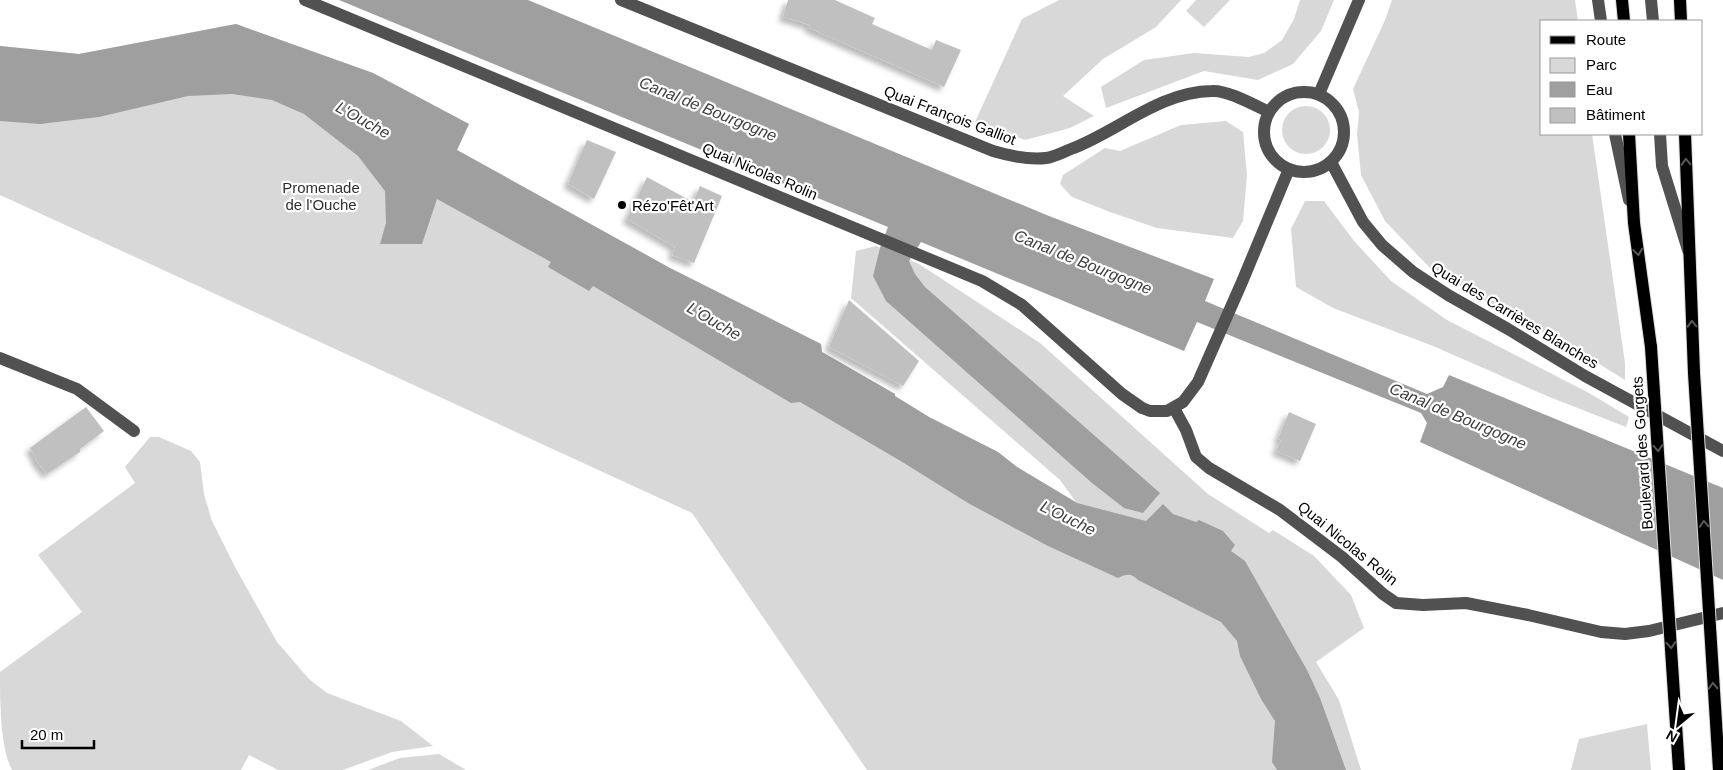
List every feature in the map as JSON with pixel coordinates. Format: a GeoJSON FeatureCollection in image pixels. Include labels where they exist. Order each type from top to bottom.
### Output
{"type":"FeatureCollection","features":[{"type":"Feature","properties":{"kind":"main road"},"geometry":{"type":"LineString","coordinates":[[1622,0],[1624,20]]}},
{"type":"Feature","properties":{"kind":"main road"},"geometry":{"type":"LineString","coordinates":[[1680,0],[1681,20]]}},
{"type":"Feature","properties":{"kind":"main road","name":"Boulevard des Gorgets"},"geometry":{"type":"LineString","coordinates":[[1630,135],[1634,223],[1651,347],[1679,770]]}},
{"type":"Feature","properties":{"kind":"main road"},"geometry":{"type":"LineString","coordinates":[[1685,135],[1694,373],[1718,770]]}},
{"type":"Feature","properties":{"kind":"street","name":"Quai Nicolas Rolin"},"geometry":{"type":"LineString","coordinates":[[305,0],[982,281],[1022,306],[1122,394],[1142,408],[1159,412],[1174,408],[1186,430],[1196,457],[1209,468],[1280,510],[1311,533],[1383,594],[1396,602],[1423,605],[1466,603],[1601,632],[1625,634],[1649,632],[1723,612]]}},
{"type":"Feature","properties":{"kind":"street","name":"Quai François Galliot"},"geometry":{"type":"LineString","coordinates":[[620,0],[1017,158],[1047,158],[1087,143],[1136,114],[1181,95],[1213,90],[1243,99],[1269,112]]}},
{"type":"Feature","properties":{"kind":"street"},"geometry":{"type":"LineString","coordinates":[[1318,94],[1359,0]]}},
{"type":"Feature","properties":{"kind":"street"},"geometry":{"type":"LineString","coordinates":[[1598,0],[1601,20]]}},
{"type":"Feature","properties":{"kind":"street"},"geometry":{"type":"LineString","coordinates":[[1652,0],[1653,20]]}},
{"type":"Feature","properties":{"kind":"street"},"geometry":{"type":"LineString","coordinates":[[1306,91],[1318,94],[1330,101],[1339,112],[1344,124],[1344,138],[1340,151],[1331,162],[1320,169],[1307,172],[1294,171],[1282,166],[1272,157],[1266,145],[1263,132],[1265,119],[1280,98],[1292,93],[1306,91]]}},
{"type":"Feature","properties":{"kind":"street"},"geometry":{"type":"LineString","coordinates":[[1615,135],[1634,223]]}},
{"type":"Feature","properties":{"kind":"street"},"geometry":{"type":"LineString","coordinates":[[1660,135],[1662,166],[1690,257]]}},
{"type":"Feature","properties":{"kind":"street","name":"Quai des Carrières Blanches"},"geometry":{"type":"LineString","coordinates":[[1331,162],[1363,222],[1382,245],[1413,272],[1448,296],[1508,329],[1585,376],[1723,451]]}},
{"type":"Feature","properties":{"kind":"street"},"geometry":{"type":"LineString","coordinates":[[1174,408],[1183,402],[1193,390],[1206,365],[1289,169]]}},
{"type":"Feature","properties":{"kind":"street"},"geometry":{"type":"LineString","coordinates":[[0,358],[77,389],[134,431]]}},
{"type":"Feature","properties":{"kind":"green space"},"geometry":{"type":"Polygon","coordinates":[[[1059,0],[1181,0],[1156,27],[1103,59],[1063,96],[1094,116],[1070,128],[1025,140],[975,122],[1022,19],[1059,0]]]}},
{"type":"Feature","properties":{"kind":"green space"},"geometry":{"type":"Polygon","coordinates":[[[1196,0],[1230,0],[1204,27],[1186,11],[1196,0]]]}},
{"type":"Feature","properties":{"kind":"green space"},"geometry":{"type":"Polygon","coordinates":[[[1300,0],[1334,0],[1321,31],[1293,64],[1258,80],[1204,71],[1106,108],[1101,87],[1144,60],[1194,53],[1249,57],[1264,53],[1282,40],[1294,19],[1300,0]]]}},
{"type":"Feature","properties":{"kind":"green space"},"geometry":{"type":"Polygon","coordinates":[[[1392,0],[1575,0],[1578,20],[1540,20],[1540,135],[1592,135],[1625,363],[1625,380],[1572,347],[1491,305],[1431,269],[1385,221],[1361,175],[1357,134],[1359,112],[1353,89],[1385,20],[1392,0]]]}},
{"type":"Feature","properties":{"kind":"green space","name":"Promenade de l'Ouche"},"geometry":{"type":"Polygon","coordinates":[[[236,24],[373,73],[469,124],[457,150],[670,268],[821,344],[822,352],[895,394],[895,396],[929,417],[998,452],[1017,467],[1076,502],[1060,480],[851,298],[856,251],[876,246],[919,264],[1040,343],[1208,494],[1269,533],[1273,530],[1314,556],[1351,595],[1364,628],[1316,662],[1339,700],[1361,770],[867,770],[692,513],[0,195],[0,46],[79,54],[236,24]]]}},
{"type":"Feature","properties":{"kind":"green space"},"geometry":{"type":"Polygon","coordinates":[[[1306,106],[1315,108],[1323,113],[1328,121],[1330,130],[1328,139],[1323,147],[1315,152],[1306,154],[1297,152],[1289,147],[1284,139],[1282,130],[1284,121],[1289,113],[1297,108],[1306,106]]]}},
{"type":"Feature","properties":{"kind":"green space"},"geometry":{"type":"Polygon","coordinates":[[[1226,121],[1243,132],[1247,175],[1243,221],[1233,238],[1157,228],[1072,197],[1060,184],[1063,175],[1105,148],[1120,151],[1181,125],[1226,121]]]}},
{"type":"Feature","properties":{"kind":"green space"},"geometry":{"type":"Polygon","coordinates":[[[1305,201],[1324,201],[1354,241],[1391,281],[1447,320],[1589,393],[1629,417],[1626,427],[1547,396],[1433,346],[1333,308],[1296,287],[1291,229],[1305,201]]]}},
{"type":"Feature","properties":{"kind":"green space"},"geometry":{"type":"Polygon","coordinates":[[[150,437],[159,437],[191,451],[200,462],[204,494],[212,521],[234,565],[277,642],[309,679],[327,693],[401,721],[433,746],[392,752],[343,770],[278,770],[249,755],[241,770],[12,770],[3,736],[0,672],[82,612],[38,555],[135,483],[125,467],[150,437]]]}},
{"type":"Feature","properties":{"kind":"green space"},"geometry":{"type":"Polygon","coordinates":[[[1647,724],[1651,770],[1571,770],[1579,739],[1647,724]]]}},
{"type":"Feature","properties":{"kind":"green space"},"geometry":{"type":"Polygon","coordinates":[[[439,754],[466,770],[368,770],[400,758],[439,754]]]}},
{"type":"Feature","properties":{"kind":"water","name":"Canal de Bourgogne"},"geometry":{"type":"Polygon","coordinates":[[[339,0],[528,0],[1049,216],[1214,279],[1205,301],[1427,394],[1443,387],[1449,375],[1723,488],[1723,580],[1420,442],[1427,423],[1421,413],[1197,322],[1184,351],[921,242],[909,261],[915,274],[925,287],[1160,493],[1143,513],[1124,508],[1092,483],[886,301],[873,276],[880,248],[888,227],[339,0]]]}},
{"type":"Feature","properties":{"kind":"water","name":"L'Ouche"},"geometry":{"type":"Polygon","coordinates":[[[236,24],[373,73],[469,124],[457,150],[670,268],[821,344],[822,352],[895,394],[895,396],[929,417],[998,452],[1017,467],[1077,503],[1146,521],[1163,504],[1173,514],[1196,522],[1199,520],[1223,531],[1235,545],[1231,551],[1245,561],[1307,670],[1320,698],[1346,770],[1277,770],[1272,762],[1275,721],[1261,699],[1240,656],[1237,641],[1221,622],[1131,575],[1118,578],[1048,546],[968,503],[800,402],[791,403],[593,286],[589,291],[548,267],[551,262],[437,199],[422,244],[380,244],[386,223],[385,191],[358,156],[304,114],[272,100],[232,94],[188,96],[99,117],[40,124],[0,121],[0,46],[79,54],[236,24]]]}},
{"type":"Feature","properties":{"kind":"building"},"geometry":{"type":"Polygon","coordinates":[[[788,0],[835,0],[875,18],[872,24],[932,50],[936,40],[961,50],[944,87],[809,28],[810,25],[783,17],[788,0]]]}},
{"type":"Feature","properties":{"kind":"building"},"geometry":{"type":"Polygon","coordinates":[[[587,140],[616,152],[594,199],[568,184],[587,140]]]}},
{"type":"Feature","properties":{"kind":"building"},"geometry":{"type":"Polygon","coordinates":[[[647,177],[693,202],[700,186],[722,196],[694,263],[672,255],[675,247],[627,219],[647,177]]]}},
{"type":"Feature","properties":{"kind":"building"},"geometry":{"type":"Polygon","coordinates":[[[849,300],[919,361],[903,386],[829,347],[849,300]]]}},
{"type":"Feature","properties":{"kind":"building"},"geometry":{"type":"Polygon","coordinates":[[[86,407],[104,431],[80,449],[80,452],[47,474],[35,459],[30,448],[86,407]]]}},
{"type":"Feature","properties":{"kind":"building"},"geometry":{"type":"Polygon","coordinates":[[[1289,412],[1316,424],[1300,461],[1276,451],[1281,440],[1278,439],[1289,412]]]}},
{"type":"Feature","properties":{"kind":"place","name":"Rézo'Fêt'Art"},"geometry":{"type":"Point","coordinates":[622,205]}}]}
